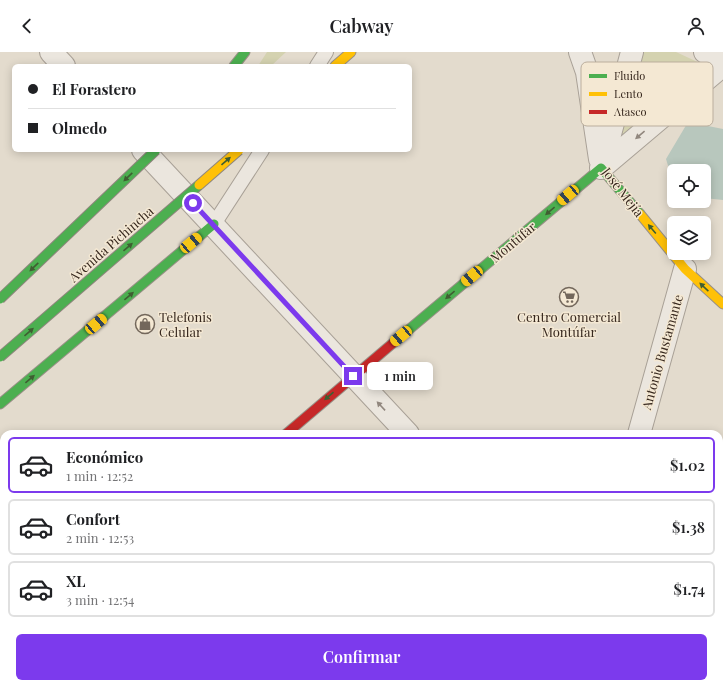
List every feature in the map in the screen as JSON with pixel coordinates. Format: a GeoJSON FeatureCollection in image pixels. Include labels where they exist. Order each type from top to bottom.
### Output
{"type":"FeatureCollection","features":[{"type":"Feature","properties":{"kind":"main road"},"geometry":{"type":"LineString","coordinates":[[235,64],[244,52]]}},
{"type":"Feature","properties":{"kind":"main road"},"geometry":{"type":"LineString","coordinates":[[337,64],[351,52]]}},
{"type":"Feature","properties":{"kind":"main road"},"geometry":{"type":"LineString","coordinates":[[0,299],[154,152]]}},
{"type":"Feature","properties":{"kind":"main road","name":"Avenida Pichincha"},"geometry":{"type":"LineString","coordinates":[[0,357],[237,152]]}},
{"type":"Feature","properties":{"kind":"main road","name":"José Mejía"},"geometry":{"type":"LineString","coordinates":[[601,168],[685,269],[723,304]]}},
{"type":"Feature","properties":{"kind":"main road","name":"Montúfar"},"geometry":{"type":"LineString","coordinates":[[291,430],[601,168]]}},
{"type":"Feature","properties":{"kind":"main road"},"geometry":{"type":"LineString","coordinates":[[0,404],[214,224]]}},
{"type":"Feature","properties":{"kind":"street"},"geometry":{"type":"LineString","coordinates":[[51,52],[62,64]]}},
{"type":"Feature","properties":{"kind":"street","name":"José Mejía"},"geometry":{"type":"LineString","coordinates":[[580,52],[584,62]]}},
{"type":"Feature","properties":{"kind":"street"},"geometry":{"type":"LineString","coordinates":[[629,62],[632,52]]}},
{"type":"Feature","properties":{"kind":"street"},"geometry":{"type":"LineString","coordinates":[[705,52],[723,62]]}},
{"type":"Feature","properties":{"kind":"street","name":"Montúfar"},"geometry":{"type":"LineString","coordinates":[[713,73],[723,65]]}},
{"type":"Feature","properties":{"kind":"street","name":"José Mejía"},"geometry":{"type":"LineString","coordinates":[[595,126],[601,168]]}},
{"type":"Feature","properties":{"kind":"street"},"geometry":{"type":"LineString","coordinates":[[601,168],[612,126]]}},
{"type":"Feature","properties":{"kind":"street","name":"Montúfar"},"geometry":{"type":"LineString","coordinates":[[601,168],[651,126]]}},
{"type":"Feature","properties":{"kind":"street"},"geometry":{"type":"LineString","coordinates":[[145,152],[214,224],[404,430]]}},
{"type":"Feature","properties":{"kind":"street","name":"Antonio Bustamante"},"geometry":{"type":"LineString","coordinates":[[640,430],[685,269]]}},
{"type":"Feature","properties":{"kind":"lane"},"geometry":{"type":"LineString","coordinates":[[318,64],[326,52]]}},
{"type":"Feature","properties":{"kind":"lane"},"geometry":{"type":"LineString","coordinates":[[214,224],[261,152]]}},
{"type":"Feature","properties":{"kind":"shaded area"},"geometry":{"type":"Polygon","coordinates":[[[267,52],[286,52],[273,64],[259,64],[267,52]]]}},
{"type":"Feature","properties":{"kind":"shaded area"},"geometry":{"type":"Polygon","coordinates":[[[644,52],[676,52],[698,62],[641,62],[644,52]]]}},
{"type":"Feature","properties":{"kind":"shaded area"},"geometry":{"type":"Polygon","coordinates":[[[624,126],[635,126],[620,140],[624,126]]]}},
{"type":"Feature","properties":{"kind":"shaded area"},"geometry":{"type":"Polygon","coordinates":[[[686,126],[708,126],[723,129],[723,200],[711,199],[711,164],[668,164],[666,159],[686,126]]]}},
{"type":"Feature","properties":{"kind":"traffic: fast"},"geometry":{"type":"LineString","coordinates":[[236,64],[245,52]]}},
{"type":"Feature","properties":{"kind":"traffic: fast"},"geometry":{"type":"LineString","coordinates":[[0,299],[154,152]]}},
{"type":"Feature","properties":{"kind":"traffic: fast"},"geometry":{"type":"LineString","coordinates":[[406,332],[601,168],[640,214]]}},
{"type":"Feature","properties":{"kind":"traffic: fast"},"geometry":{"type":"LineString","coordinates":[[0,357],[199,185]]}},
{"type":"Feature","properties":{"kind":"traffic: fast"},"geometry":{"type":"LineString","coordinates":[[0,404],[214,224]]}},
{"type":"Feature","properties":{"kind":"traffic: slow"},"geometry":{"type":"LineString","coordinates":[[337,64],[351,52]]}},
{"type":"Feature","properties":{"kind":"traffic: slow"},"geometry":{"type":"LineString","coordinates":[[199,185],[237,152]]}},
{"type":"Feature","properties":{"kind":"traffic: slow"},"geometry":{"type":"LineString","coordinates":[[640,214],[685,269],[723,304]]}},
{"type":"Feature","properties":{"kind":"traffic: jam"},"geometry":{"type":"LineString","coordinates":[[291,430],[406,332]]}},
{"type":"Feature","properties":{"kind":"place","name":"Centro Comercial Montúfar"},"geometry":{"type":"Point","coordinates":[569,297]}},
{"type":"Feature","properties":{"kind":"place","name":"Telefonis Celular"},"geometry":{"type":"Point","coordinates":[145,324]}},
{"type":"Feature","properties":{"kind":"route"},"geometry":{"type":"LineString","coordinates":[[193,203],[353,376]]}}]}
